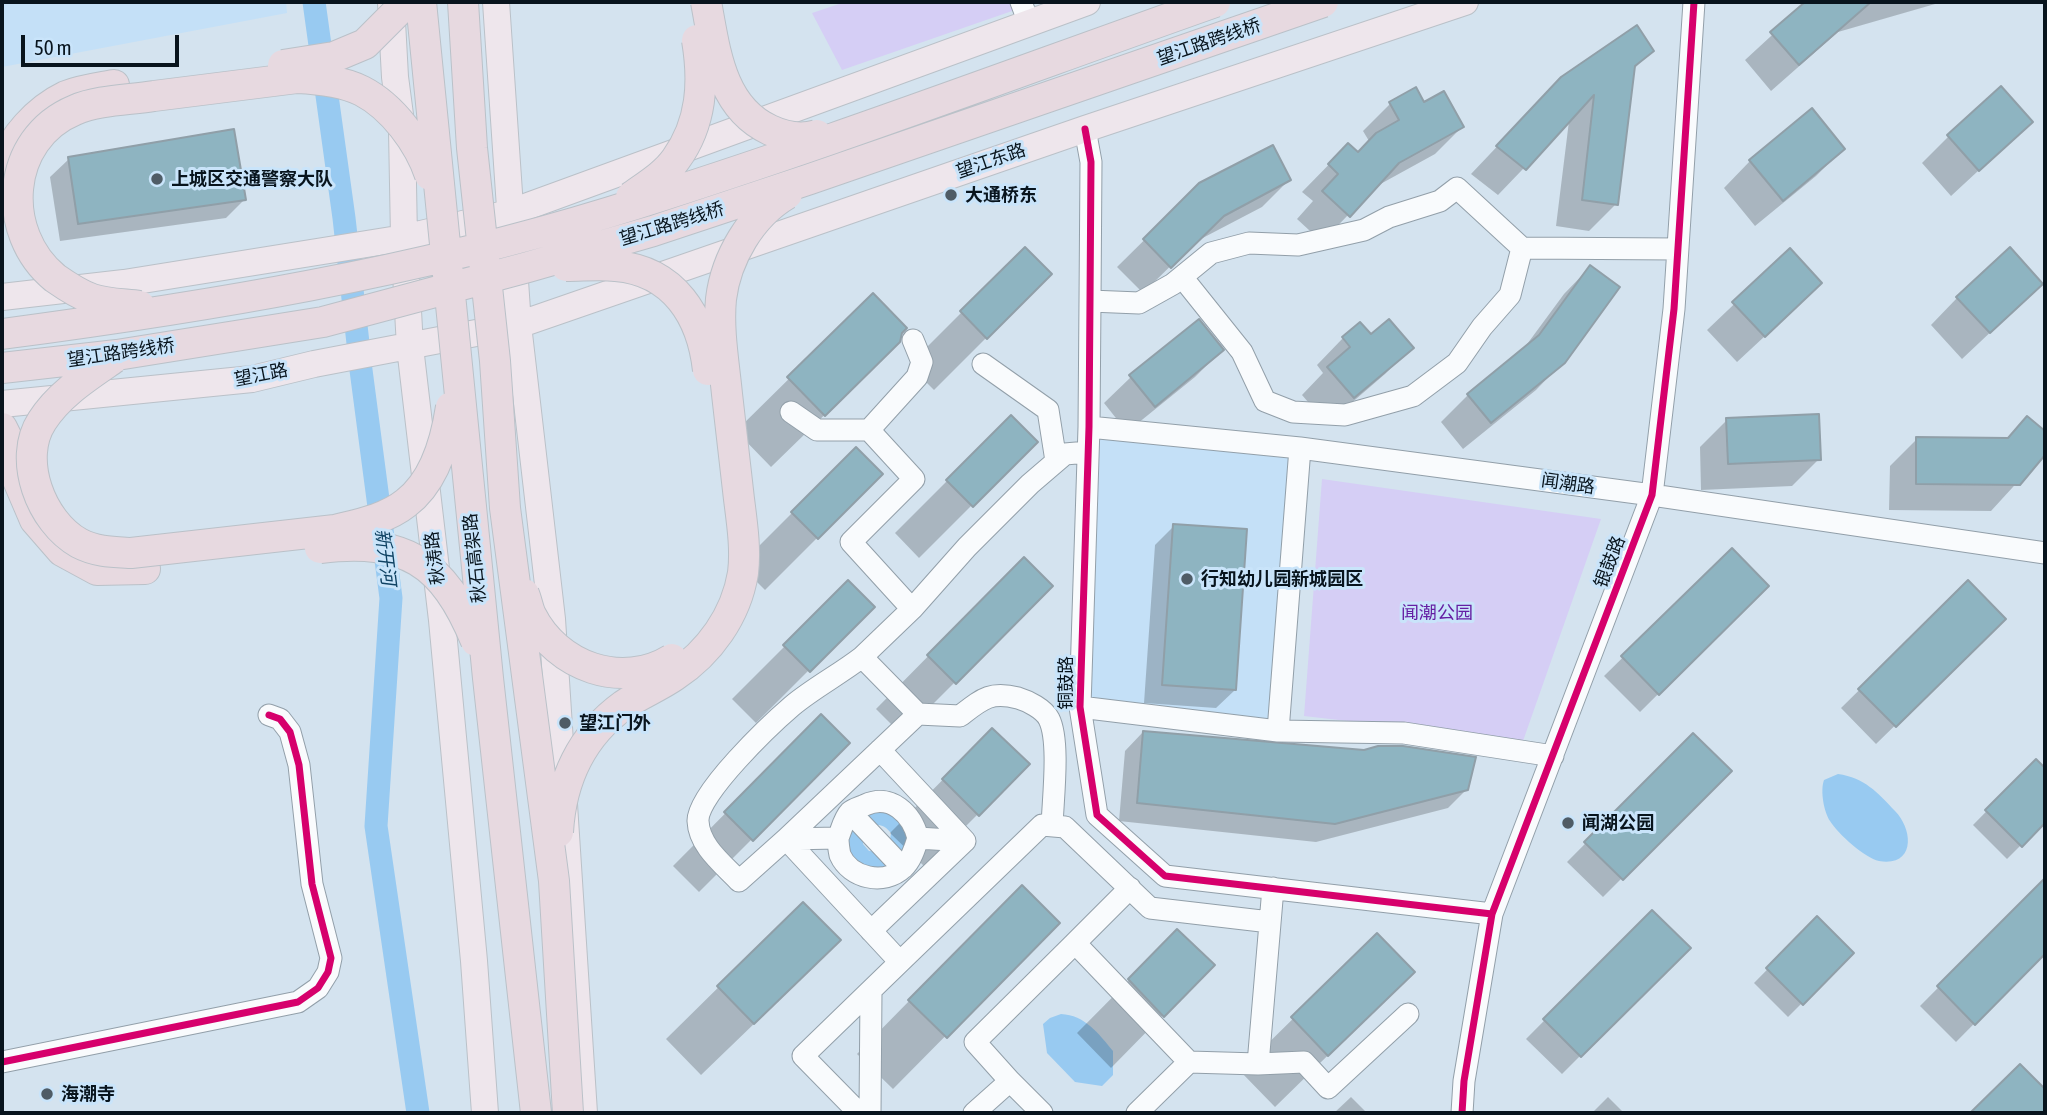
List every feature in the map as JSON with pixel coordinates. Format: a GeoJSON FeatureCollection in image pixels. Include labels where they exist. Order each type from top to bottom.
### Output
{"type":"FeatureCollection","features":[{"type":"Feature","properties":{"kind":"highway"},"geometry":{"type":"LineString","coordinates":[[2,167],[7,151],[27,126],[66,97],[114,85],[334,57],[365,44],[405,2]]}},
{"type":"Feature","properties":{"kind":"highway","name":"秋石高架路"},"geometry":{"type":"LineString","coordinates":[[421,2],[456,372],[536,1113]]}},
{"type":"Feature","properties":{"kind":"highway","name":"秋石高架路"},"geometry":{"type":"LineString","coordinates":[[463,2],[472,148],[495,361],[510,553],[554,881],[568,1113]]}},
{"type":"Feature","properties":{"kind":"highway"},"geometry":{"type":"LineString","coordinates":[[609,213],[676,161],[691,134],[699,110],[702,86],[691,2]]}},
{"type":"Feature","properties":{"kind":"highway"},"geometry":{"type":"LineString","coordinates":[[706,2],[719,66],[727,87],[736,102],[762,126],[782,135],[807,138],[864,120],[896,117]]}},
{"type":"Feature","properties":{"kind":"highway","name":"望江路跨线桥"},"geometry":{"type":"LineString","coordinates":[[2,334],[175,311],[458,254],[609,213],[896,117],[1215,2]]}},
{"type":"Feature","properties":{"kind":"highway","name":"望江路跨线桥"},"geometry":{"type":"LineString","coordinates":[[2,368],[117,355],[323,322],[528,267],[653,231],[810,179],[1324,2]]}},
{"type":"Feature","properties":{"kind":"highway"},"geometry":{"type":"LineString","coordinates":[[175,311],[92,299],[55,277],[35,255],[22,233],[17,191],[19,172],[27,153],[38,137],[75,110],[114,101],[297,78],[342,84],[362,91],[387,109],[409,135],[425,162],[439,199]]}},
{"type":"Feature","properties":{"kind":"highway"},"geometry":{"type":"LineString","coordinates":[[554,881],[559,804],[569,773],[582,750],[601,726],[622,707],[697,660],[720,633],[734,603],[743,573],[743,538],[721,340],[721,299],[728,269],[755,221],[778,199],[810,179]]}},
{"type":"Feature","properties":{"kind":"highway"},"geometry":{"type":"LineString","coordinates":[[510,553],[532,616],[550,642],[570,658],[594,671],[624,674],[643,671],[666,662],[695,640],[710,622],[719,604],[726,574],[726,538],[707,362],[702,338],[686,304],[673,289],[635,269],[615,266],[528,267]]}},
{"type":"Feature","properties":{"kind":"highway"},"geometry":{"type":"LineString","coordinates":[[117,355],[68,391],[41,422],[31,450],[34,480],[42,503],[57,524],[77,542],[100,551],[131,553],[335,530],[367,522],[391,512],[418,492],[433,467],[447,435],[456,372]]}},
{"type":"Feature","properties":{"kind":"highway"},"geometry":{"type":"LineString","coordinates":[[2,428],[15,454],[17,478],[35,520],[62,551],[85,564],[97,570],[145,569],[346,545],[373,545],[401,552],[427,566],[449,587],[464,612],[488,678]]}},
{"type":"Feature","properties":{"kind":"main road","name":"秋涛路"},"geometry":{"type":"LineString","coordinates":[[391,2],[395,77],[402,130],[404,238],[400,349],[442,620],[474,961],[485,1113]]}},
{"type":"Feature","properties":{"kind":"main road"},"geometry":{"type":"LineString","coordinates":[[496,2],[518,325],[552,619],[584,1113]]}},
{"type":"Feature","properties":{"kind":"main road"},"geometry":{"type":"LineString","coordinates":[[2,297],[124,283],[404,238],[509,213],[1025,13],[1087,2]]}},
{"type":"Feature","properties":{"kind":"main road","name":"望江东路"},"geometry":{"type":"LineString","coordinates":[[518,325],[1085,129],[1465,2]]}},
{"type":"Feature","properties":{"kind":"main road","name":"望江路"},"geometry":{"type":"LineString","coordinates":[[2,404],[252,379],[314,364],[518,325]]}},
{"type":"Feature","properties":{"kind":"street","name":"银鼓路"},"geometry":{"type":"LineString","coordinates":[[1462,1113],[1464,1081],[1492,914],[1652,495],[1674,309],[1694,2]]}},
{"type":"Feature","properties":{"kind":"street","name":"铜鼓路"},"geometry":{"type":"LineString","coordinates":[[1085,129],[1091,162],[1089,427],[1080,707],[1097,815],[1164,876],[1492,914]]}},
{"type":"Feature","properties":{"kind":"street"},"geometry":{"type":"LineString","coordinates":[[1090,301],[1139,303],[1182,277],[1211,253],[1249,243],[1298,245],[1364,230],[1389,217],[1440,201],[1457,188],[1522,247],[1678,249]]}},
{"type":"Feature","properties":{"kind":"street"},"geometry":{"type":"LineString","coordinates":[[1182,277],[1242,352],[1265,401],[1293,412],[1345,415],[1413,396],[1457,363],[1482,327],[1510,295],[1522,247]]}},
{"type":"Feature","properties":{"kind":"street"},"geometry":{"type":"LineString","coordinates":[[869,430],[917,377],[922,362],[913,340]]}},
{"type":"Feature","properties":{"kind":"street"},"geometry":{"type":"LineString","coordinates":[[984,364],[1048,411],[1056,461]]}},
{"type":"Feature","properties":{"kind":"street"},"geometry":{"type":"LineString","coordinates":[[1278,731],[1291,447],[1282,407]]}},
{"type":"Feature","properties":{"kind":"street"},"geometry":{"type":"LineString","coordinates":[[791,412],[817,430],[869,430],[914,479],[851,542],[912,609]]}},
{"type":"Feature","properties":{"kind":"street","name":"闻潮路"},"geometry":{"type":"LineString","coordinates":[[1089,427],[1291,447],[1652,495],[2045,553]]}},
{"type":"Feature","properties":{"kind":"street"},"geometry":{"type":"LineString","coordinates":[[918,714],[739,881],[702,841],[697,818],[708,794],[755,740],[794,705],[862,657],[912,609],[985,529],[1056,461],[1065,454],[1088,452]]}},
{"type":"Feature","properties":{"kind":"street"},"geometry":{"type":"LineString","coordinates":[[862,657],[918,714],[960,716],[980,700],[999,694],[1027,701],[1047,715],[1055,734],[1052,825]]}},
{"type":"Feature","properties":{"kind":"street"},"geometry":{"type":"LineString","coordinates":[[1080,707],[1278,731],[1404,733],[1553,756]]}},
{"type":"Feature","properties":{"kind":"street"},"geometry":{"type":"LineString","coordinates":[[2,1062],[298,1002],[318,989],[328,972],[331,958],[313,884],[299,765],[290,732],[280,719],[269,715]]}},
{"type":"Feature","properties":{"kind":"street"},"geometry":{"type":"LineString","coordinates":[[880,750],[965,841]]}},
{"type":"Feature","properties":{"kind":"street"},"geometry":{"type":"LineString","coordinates":[[875,801],[896,805],[915,824],[918,838],[914,851],[903,868],[889,877],[874,878],[860,875],[841,855],[838,838],[850,812],[875,801]]}},
{"type":"Feature","properties":{"kind":"street"},"geometry":{"type":"LineString","coordinates":[[850,812],[903,868]]}},
{"type":"Feature","properties":{"kind":"street"},"geometry":{"type":"LineString","coordinates":[[859,1113],[803,1056],[1042,825],[1065,827],[1150,908],[1270,922]]}},
{"type":"Feature","properties":{"kind":"street"},"geometry":{"type":"LineString","coordinates":[[786,839],[838,838]]}},
{"type":"Feature","properties":{"kind":"street"},"geometry":{"type":"LineString","coordinates":[[918,838],[965,841]]}},
{"type":"Feature","properties":{"kind":"street"},"geometry":{"type":"LineString","coordinates":[[786,839],[900,962]]}},
{"type":"Feature","properties":{"kind":"street"},"geometry":{"type":"LineString","coordinates":[[871,931],[965,841]]}},
{"type":"Feature","properties":{"kind":"street"},"geometry":{"type":"LineString","coordinates":[[1042,1113],[975,1042],[1130,888]]}},
{"type":"Feature","properties":{"kind":"street"},"geometry":{"type":"LineString","coordinates":[[1258,1064],[1273,888]]}},
{"type":"Feature","properties":{"kind":"street"},"geometry":{"type":"LineString","coordinates":[[1074,943],[1189,1062],[1304,1062],[1328,1088],[1408,1014]]}},
{"type":"Feature","properties":{"kind":"street"},"geometry":{"type":"LineString","coordinates":[[870,1113],[871,991]]}},
{"type":"Feature","properties":{"kind":"street"},"geometry":{"type":"LineString","coordinates":[[1137,1113],[1189,1062]]}},
{"type":"Feature","properties":{"kind":"street"},"geometry":{"type":"LineString","coordinates":[[974,1113],[1010,1081]]}},
{"type":"Feature","properties":{"kind":"shaded area"},"geometry":{"type":"Polygon","coordinates":[[[2,2],[286,2],[287,13],[2,67],[2,2]]]}},
{"type":"Feature","properties":{"kind":"shaded area","name":"行知幼儿园新城园区"},"geometry":{"type":"Polygon","coordinates":[[[1089,427],[1300,448],[1278,731],[1080,707],[1089,427]]]}},
{"type":"Feature","properties":{"kind":"green space"},"geometry":{"type":"Polygon","coordinates":[[[845,2],[1038,2],[842,70],[812,13],[845,2]]]}},
{"type":"Feature","properties":{"kind":"green space","name":"闻潮公园"},"geometry":{"type":"Polygon","coordinates":[[[1322,479],[1601,519],[1523,741],[1304,716],[1322,479]]]}},
{"type":"Feature","properties":{"kind":"water"},"geometry":{"type":"Polygon","coordinates":[[[1838,774],[1856,779],[1870,787],[1901,819],[1908,836],[1908,845],[1900,858],[1891,861],[1873,859],[1845,839],[1830,821],[1822,790],[1824,780],[1838,774]]]}},
{"type":"Feature","properties":{"kind":"water"},"geometry":{"type":"Polygon","coordinates":[[[888,806],[911,834],[904,861],[889,847],[891,833],[882,826],[870,826],[857,812],[888,806]]]}},
{"type":"Feature","properties":{"kind":"water"},"geometry":{"type":"Polygon","coordinates":[[[849,819],[864,833],[863,844],[869,851],[883,852],[898,868],[874,874],[846,855],[849,819]]]}},
{"type":"Feature","properties":{"kind":"water"},"geometry":{"type":"Polygon","coordinates":[[[1061,1014],[1084,1022],[1097,1032],[1113,1051],[1113,1075],[1102,1086],[1075,1082],[1047,1053],[1043,1024],[1061,1014]]]}},
{"type":"Feature","properties":{"kind":"building"},"geometry":{"type":"Polygon","coordinates":[[[1805,2],[1871,2],[1799,65],[1770,32],[1805,2]]]}},
{"type":"Feature","properties":{"kind":"building"},"geometry":{"type":"Polygon","coordinates":[[[1637,25],[1654,51],[1635,66],[1618,205],[1582,200],[1594,95],[1526,170],[1496,146],[1561,77],[1637,25]]]}},
{"type":"Feature","properties":{"kind":"building"},"geometry":{"type":"Polygon","coordinates":[[[2001,86],[2033,122],[1979,171],[1947,135],[2001,86]]]}},
{"type":"Feature","properties":{"kind":"building"},"geometry":{"type":"Polygon","coordinates":[[[1416,87],[1424,102],[1444,91],[1464,127],[1399,163],[1350,217],[1322,191],[1338,174],[1328,164],[1348,143],[1358,152],[1376,133],[1399,120],[1389,102],[1416,87]]]}},
{"type":"Feature","properties":{"kind":"building"},"geometry":{"type":"Polygon","coordinates":[[[1812,108],[1845,149],[1783,201],[1749,160],[1812,108]]]}},
{"type":"Feature","properties":{"kind":"building","name":"上城区交通警察大队"},"geometry":{"type":"Polygon","coordinates":[[[234,129],[246,200],[78,224],[68,157],[234,129]]]}},
{"type":"Feature","properties":{"kind":"building"},"geometry":{"type":"Polygon","coordinates":[[[1273,145],[1291,180],[1224,216],[1171,268],[1143,239],[1199,183],[1273,145]]]}},
{"type":"Feature","properties":{"kind":"building"},"geometry":{"type":"Polygon","coordinates":[[[1025,247],[1052,274],[987,339],[960,311],[1025,247]]]}},
{"type":"Feature","properties":{"kind":"building"},"geometry":{"type":"Polygon","coordinates":[[[2010,247],[2043,284],[1990,333],[1956,297],[2010,247]]]}},
{"type":"Feature","properties":{"kind":"building"},"geometry":{"type":"Polygon","coordinates":[[[1790,248],[1822,283],[1765,337],[1732,302],[1790,248]]]}},
{"type":"Feature","properties":{"kind":"building"},"geometry":{"type":"Polygon","coordinates":[[[1590,265],[1620,287],[1565,363],[1491,423],[1467,394],[1539,335],[1590,265]]]}},
{"type":"Feature","properties":{"kind":"building"},"geometry":{"type":"Polygon","coordinates":[[[873,293],[907,328],[902,333],[900,342],[825,416],[787,377],[873,293]]]}},
{"type":"Feature","properties":{"kind":"building"},"geometry":{"type":"Polygon","coordinates":[[[1199,319],[1224,350],[1155,407],[1129,375],[1199,319]]]}},
{"type":"Feature","properties":{"kind":"building"},"geometry":{"type":"Polygon","coordinates":[[[1389,319],[1414,348],[1354,398],[1327,367],[1350,347],[1342,337],[1360,322],[1371,334],[1389,319]]]}},
{"type":"Feature","properties":{"kind":"building"},"geometry":{"type":"Polygon","coordinates":[[[1819,414],[1821,460],[1728,464],[1726,418],[1819,414]]]}},
{"type":"Feature","properties":{"kind":"building"},"geometry":{"type":"Polygon","coordinates":[[[1011,415],[1038,442],[973,507],[946,480],[1011,415]]]}},
{"type":"Feature","properties":{"kind":"building"},"geometry":{"type":"Polygon","coordinates":[[[2027,416],[2045,431],[2045,455],[2020,485],[1916,484],[1916,437],[2008,438],[2027,416]]]}},
{"type":"Feature","properties":{"kind":"building"},"geometry":{"type":"Polygon","coordinates":[[[856,447],[883,474],[818,539],[791,512],[856,447]]]}},
{"type":"Feature","properties":{"kind":"building"},"geometry":{"type":"Polygon","coordinates":[[[1173,524],[1247,529],[1236,690],[1162,685],[1173,524]]]}},
{"type":"Feature","properties":{"kind":"building"},"geometry":{"type":"Polygon","coordinates":[[[1732,548],[1769,586],[1659,695],[1621,656],[1732,548]]]}},
{"type":"Feature","properties":{"kind":"building"},"geometry":{"type":"Polygon","coordinates":[[[1024,557],[1053,586],[956,684],[927,655],[1024,557]]]}},
{"type":"Feature","properties":{"kind":"building"},"geometry":{"type":"Polygon","coordinates":[[[848,580],[875,607],[810,672],[783,645],[848,580]]]}},
{"type":"Feature","properties":{"kind":"building"},"geometry":{"type":"Polygon","coordinates":[[[1968,580],[2006,619],[1896,727],[1858,689],[1968,580]]]}},
{"type":"Feature","properties":{"kind":"building"},"geometry":{"type":"Polygon","coordinates":[[[821,714],[850,743],[753,841],[724,812],[821,714]]]}},
{"type":"Feature","properties":{"kind":"building"},"geometry":{"type":"Polygon","coordinates":[[[992,728],[1030,764],[979,816],[942,779],[992,728]]]}},
{"type":"Feature","properties":{"kind":"building"},"geometry":{"type":"Polygon","coordinates":[[[1143,731],[1364,750],[1378,746],[1403,746],[1476,757],[1468,790],[1335,824],[1137,803],[1143,731]]]}},
{"type":"Feature","properties":{"kind":"building"},"geometry":{"type":"Polygon","coordinates":[[[1693,733],[1732,771],[1623,880],[1584,842],[1693,733]]]}},
{"type":"Feature","properties":{"kind":"building"},"geometry":{"type":"Polygon","coordinates":[[[2036,759],[2045,768],[2045,823],[2022,847],[1985,810],[2036,759]]]}},
{"type":"Feature","properties":{"kind":"building"},"geometry":{"type":"Polygon","coordinates":[[[2045,878],[2045,954],[1975,1025],[1937,986],[2045,878]]]}},
{"type":"Feature","properties":{"kind":"building"},"geometry":{"type":"Polygon","coordinates":[[[1022,885],[1060,923],[947,1038],[908,1000],[1022,885]]]}},
{"type":"Feature","properties":{"kind":"building"},"geometry":{"type":"Polygon","coordinates":[[[803,902],[841,940],[754,1024],[717,986],[803,902]]]}},
{"type":"Feature","properties":{"kind":"building"},"geometry":{"type":"Polygon","coordinates":[[[1652,910],[1691,948],[1581,1057],[1543,1019],[1652,910]]]}},
{"type":"Feature","properties":{"kind":"building"},"geometry":{"type":"Polygon","coordinates":[[[1817,916],[1854,953],[1803,1005],[1766,968],[1817,916]]]}},
{"type":"Feature","properties":{"kind":"building"},"geometry":{"type":"Polygon","coordinates":[[[1177,929],[1215,965],[1164,1017],[1128,979],[1177,929]]]}},
{"type":"Feature","properties":{"kind":"building"},"geometry":{"type":"Polygon","coordinates":[[[1377,933],[1415,972],[1328,1056],[1291,1017],[1377,933]]]}},
{"type":"Feature","properties":{"kind":"building"},"geometry":{"type":"Polygon","coordinates":[[[2020,1064],[2045,1089],[2045,1113],[1970,1113],[2020,1064]]]}},
{"type":"Feature","properties":{"kind":"waterway","name":"新开河"},"geometry":{"type":"LineString","coordinates":[[314,2],[391,598],[376,826],[418,1113]]}},
{"type":"Feature","properties":{"kind":"cycle path"},"geometry":{"type":"LineString","coordinates":[[1462,1113],[1464,1081],[1492,914],[1652,495],[1674,309],[1694,2]]}},
{"type":"Feature","properties":{"kind":"cycle path"},"geometry":{"type":"LineString","coordinates":[[1085,129],[1091,162],[1089,427],[1080,707],[1097,815],[1165,876],[1492,914]]}},
{"type":"Feature","properties":{"kind":"cycle path"},"geometry":{"type":"LineString","coordinates":[[2,1062],[298,1002],[318,988],[328,972],[331,958],[312,884],[299,765],[290,732],[280,719],[269,715]]}},
{"type":"Feature","properties":{"kind":"place","name":"上城区交通警察大队"},"geometry":{"type":"Point","coordinates":[157,179]}},
{"type":"Feature","properties":{"kind":"place","name":"大通桥东"},"geometry":{"type":"Point","coordinates":[951,195]}},
{"type":"Feature","properties":{"kind":"place","name":"行知幼儿园新城园区"},"geometry":{"type":"Point","coordinates":[1187,579]}},
{"type":"Feature","properties":{"kind":"place","name":"望江门外"},"geometry":{"type":"Point","coordinates":[565,723]}},
{"type":"Feature","properties":{"kind":"place","name":"闻湖公园"},"geometry":{"type":"Point","coordinates":[1568,823]}},
{"type":"Feature","properties":{"kind":"place","name":"海潮寺"},"geometry":{"type":"Point","coordinates":[47,1094]}}]}
